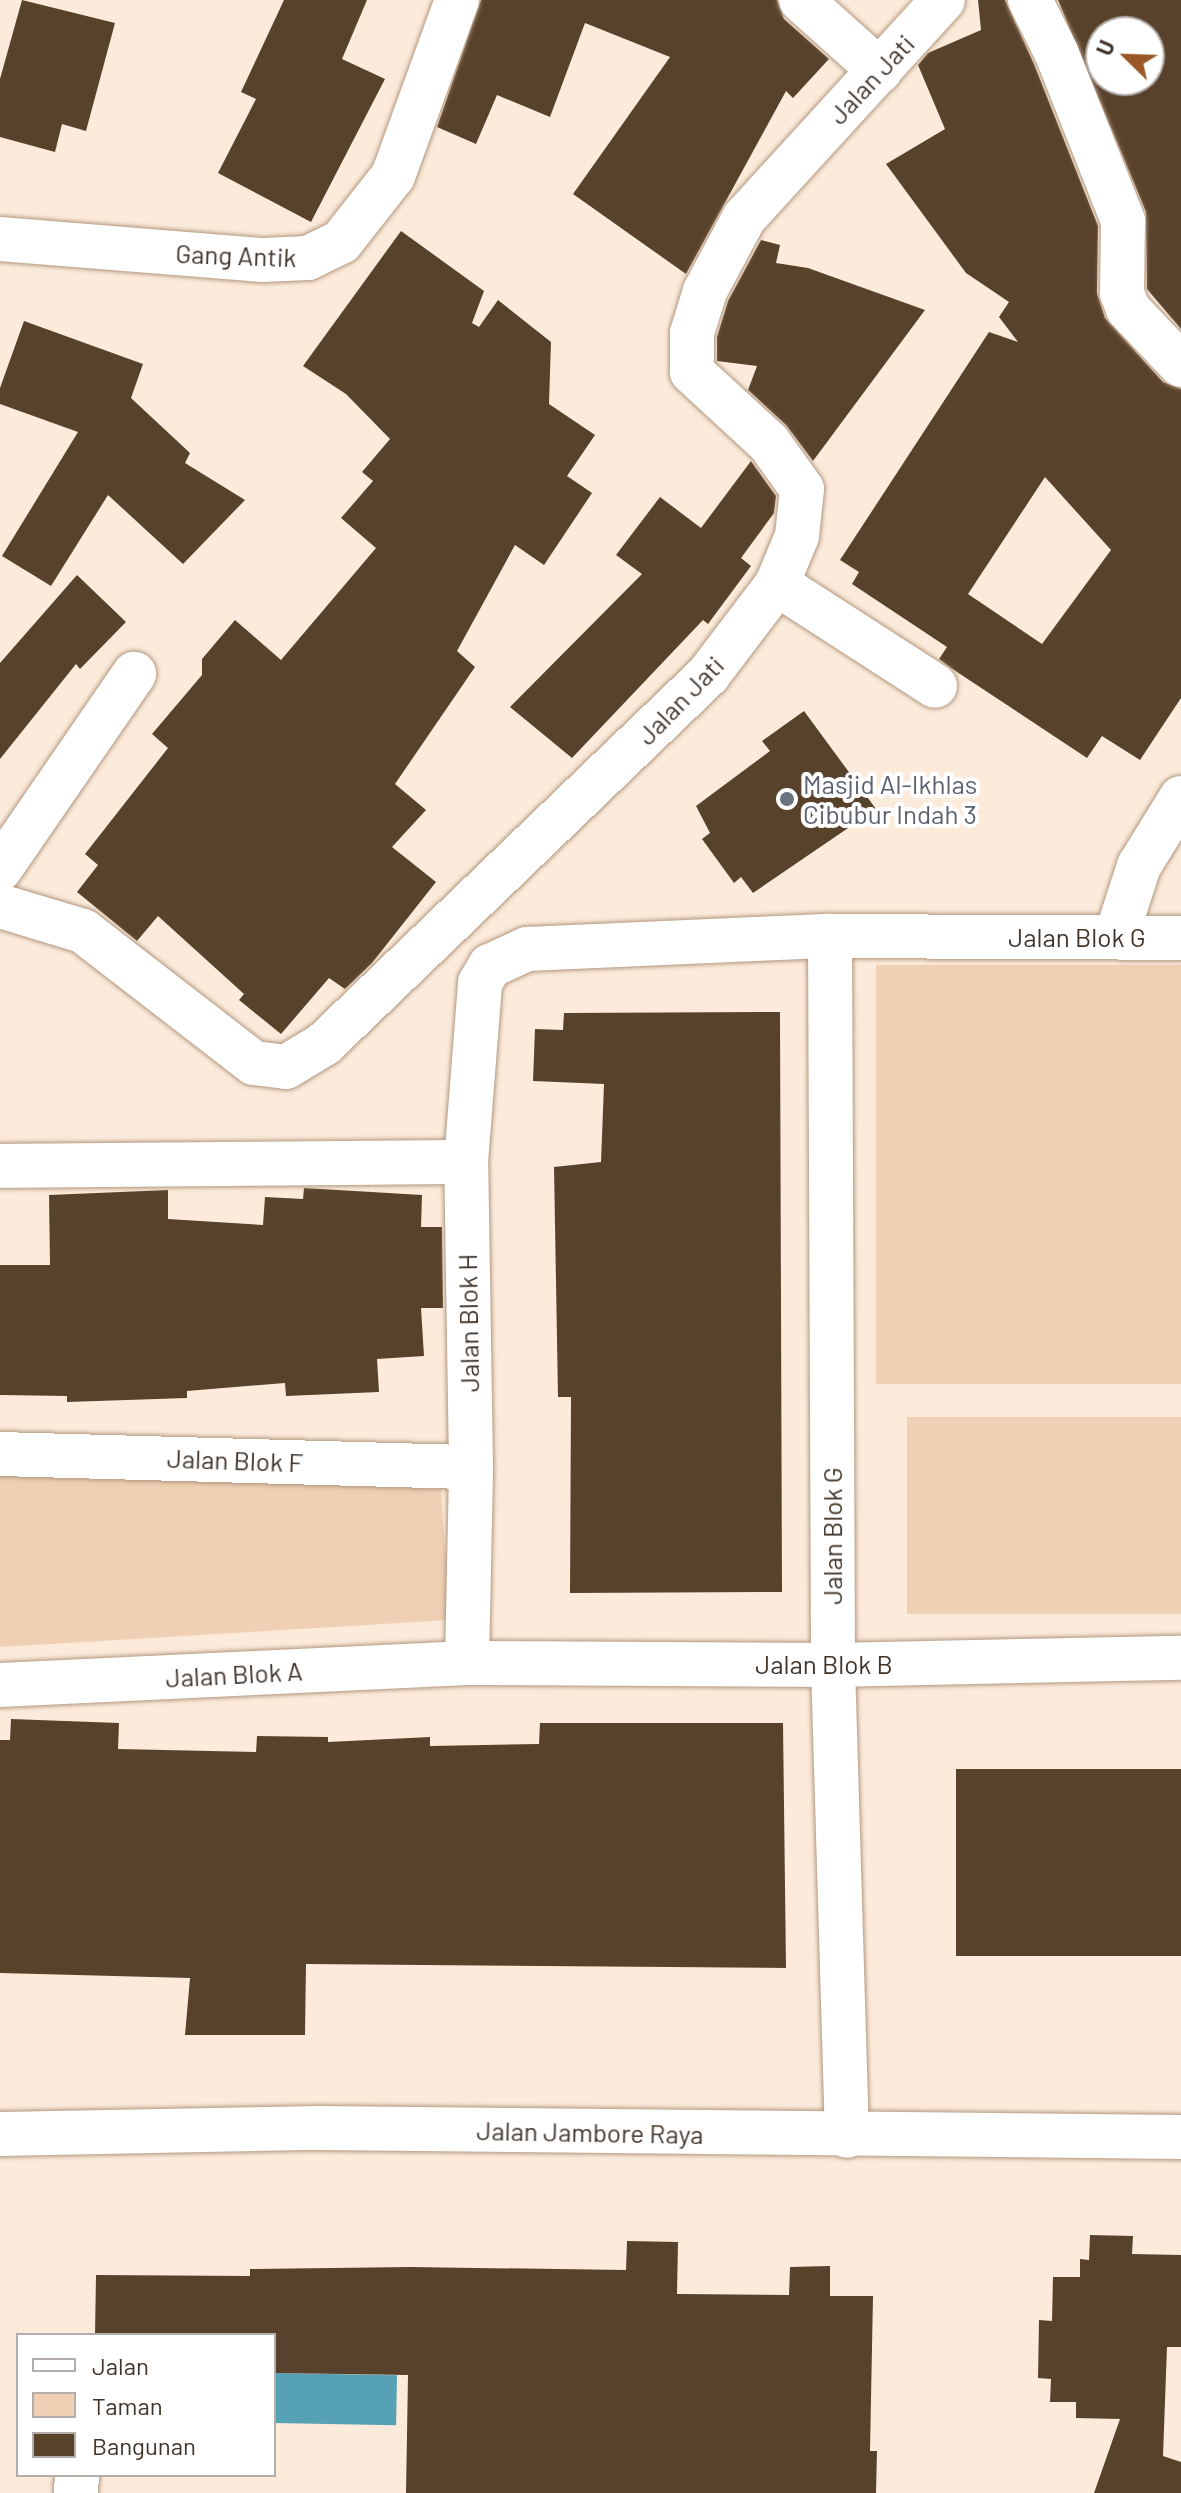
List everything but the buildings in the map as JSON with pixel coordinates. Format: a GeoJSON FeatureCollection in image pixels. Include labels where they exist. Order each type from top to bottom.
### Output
{"type":"FeatureCollection","features":[{"type":"Feature","properties":{"kind":"street","name":"Gang Antik"},"geometry":{"type":"LineString","coordinates":[[0,239],[263,260],[308,258],[341,242],[393,176],[457,0]]}},
{"type":"Feature","properties":{"kind":"street"},"geometry":{"type":"LineString","coordinates":[[801,0],[880,71]]}},
{"type":"Feature","properties":{"kind":"street","name":"Jalan Jati"},"geometry":{"type":"LineString","coordinates":[[0,906],[83,931],[244,1058],[269,1067],[302,1061],[708,675],[777,584],[797,536],[802,489],[769,443],[692,372],[692,333],[705,291],[744,218],[943,0]]}},
{"type":"Feature","properties":{"kind":"street"},"geometry":{"type":"LineString","coordinates":[[1030,0],[1057,54],[1123,221],[1122,293],[1128,309],[1181,365]]}},
{"type":"Feature","properties":{"kind":"street"},"geometry":{"type":"LineString","coordinates":[[777,584],[935,686]]}},
{"type":"Feature","properties":{"kind":"street"},"geometry":{"type":"LineString","coordinates":[[0,869],[134,674]]}},
{"type":"Feature","properties":{"kind":"street"},"geometry":{"type":"LineString","coordinates":[[1116,937],[1130,886],[1181,798]]}},
{"type":"Feature","properties":{"kind":"street","name":"Jalan Blok G"},"geometry":{"type":"LineString","coordinates":[[830,936],[833,1665],[847,2136]]}},
{"type":"Feature","properties":{"kind":"street","name":"Jalan Blok G"},"geometry":{"type":"LineString","coordinates":[[480,983],[490,966],[527,949],[830,936],[1181,938]]}},
{"type":"Feature","properties":{"kind":"street","name":"Jalan Blok H"},"geometry":{"type":"LineString","coordinates":[[467,1663],[471,1467],[466,1162],[480,983]]}},
{"type":"Feature","properties":{"kind":"street"},"geometry":{"type":"LineString","coordinates":[[0,1166],[466,1162]]}},
{"type":"Feature","properties":{"kind":"street","name":"Jalan Blok F"},"geometry":{"type":"LineString","coordinates":[[0,1454],[471,1467]]}},
{"type":"Feature","properties":{"kind":"street","name":"Jalan Blok B"},"geometry":{"type":"LineString","coordinates":[[467,1663],[833,1665],[1181,1658]]}},
{"type":"Feature","properties":{"kind":"street","name":"Jalan Blok A"},"geometry":{"type":"LineString","coordinates":[[0,1685],[467,1663]]}},
{"type":"Feature","properties":{"kind":"street","name":"Jalan Jambore Raya"},"geometry":{"type":"LineString","coordinates":[[0,2134],[319,2128],[847,2136],[1181,2137]]}},
{"type":"Feature","properties":{"kind":"green space"},"geometry":{"type":"Polygon","coordinates":[[[876,965],[1181,965],[1181,1384],[876,1384],[876,965]]]}},
{"type":"Feature","properties":{"kind":"green space"},"geometry":{"type":"Polygon","coordinates":[[[907,1417],[1181,1417],[1181,1614],[907,1614],[907,1417]]]}},
{"type":"Feature","properties":{"kind":"green space"},"geometry":{"type":"Polygon","coordinates":[[[0,1474],[441,1489],[450,1620],[0,1647],[0,1474]]]}},
{"type":"Feature","properties":{"kind":"water"},"geometry":{"type":"Polygon","coordinates":[[[276,2373],[397,2375],[396,2425],[276,2423],[276,2373]]]}},
{"type":"Feature","properties":{"kind":"place","name":"Masjid Al-Ikhlas Cibubur Indah 3"},"geometry":{"type":"Point","coordinates":[787,799]}}]}
